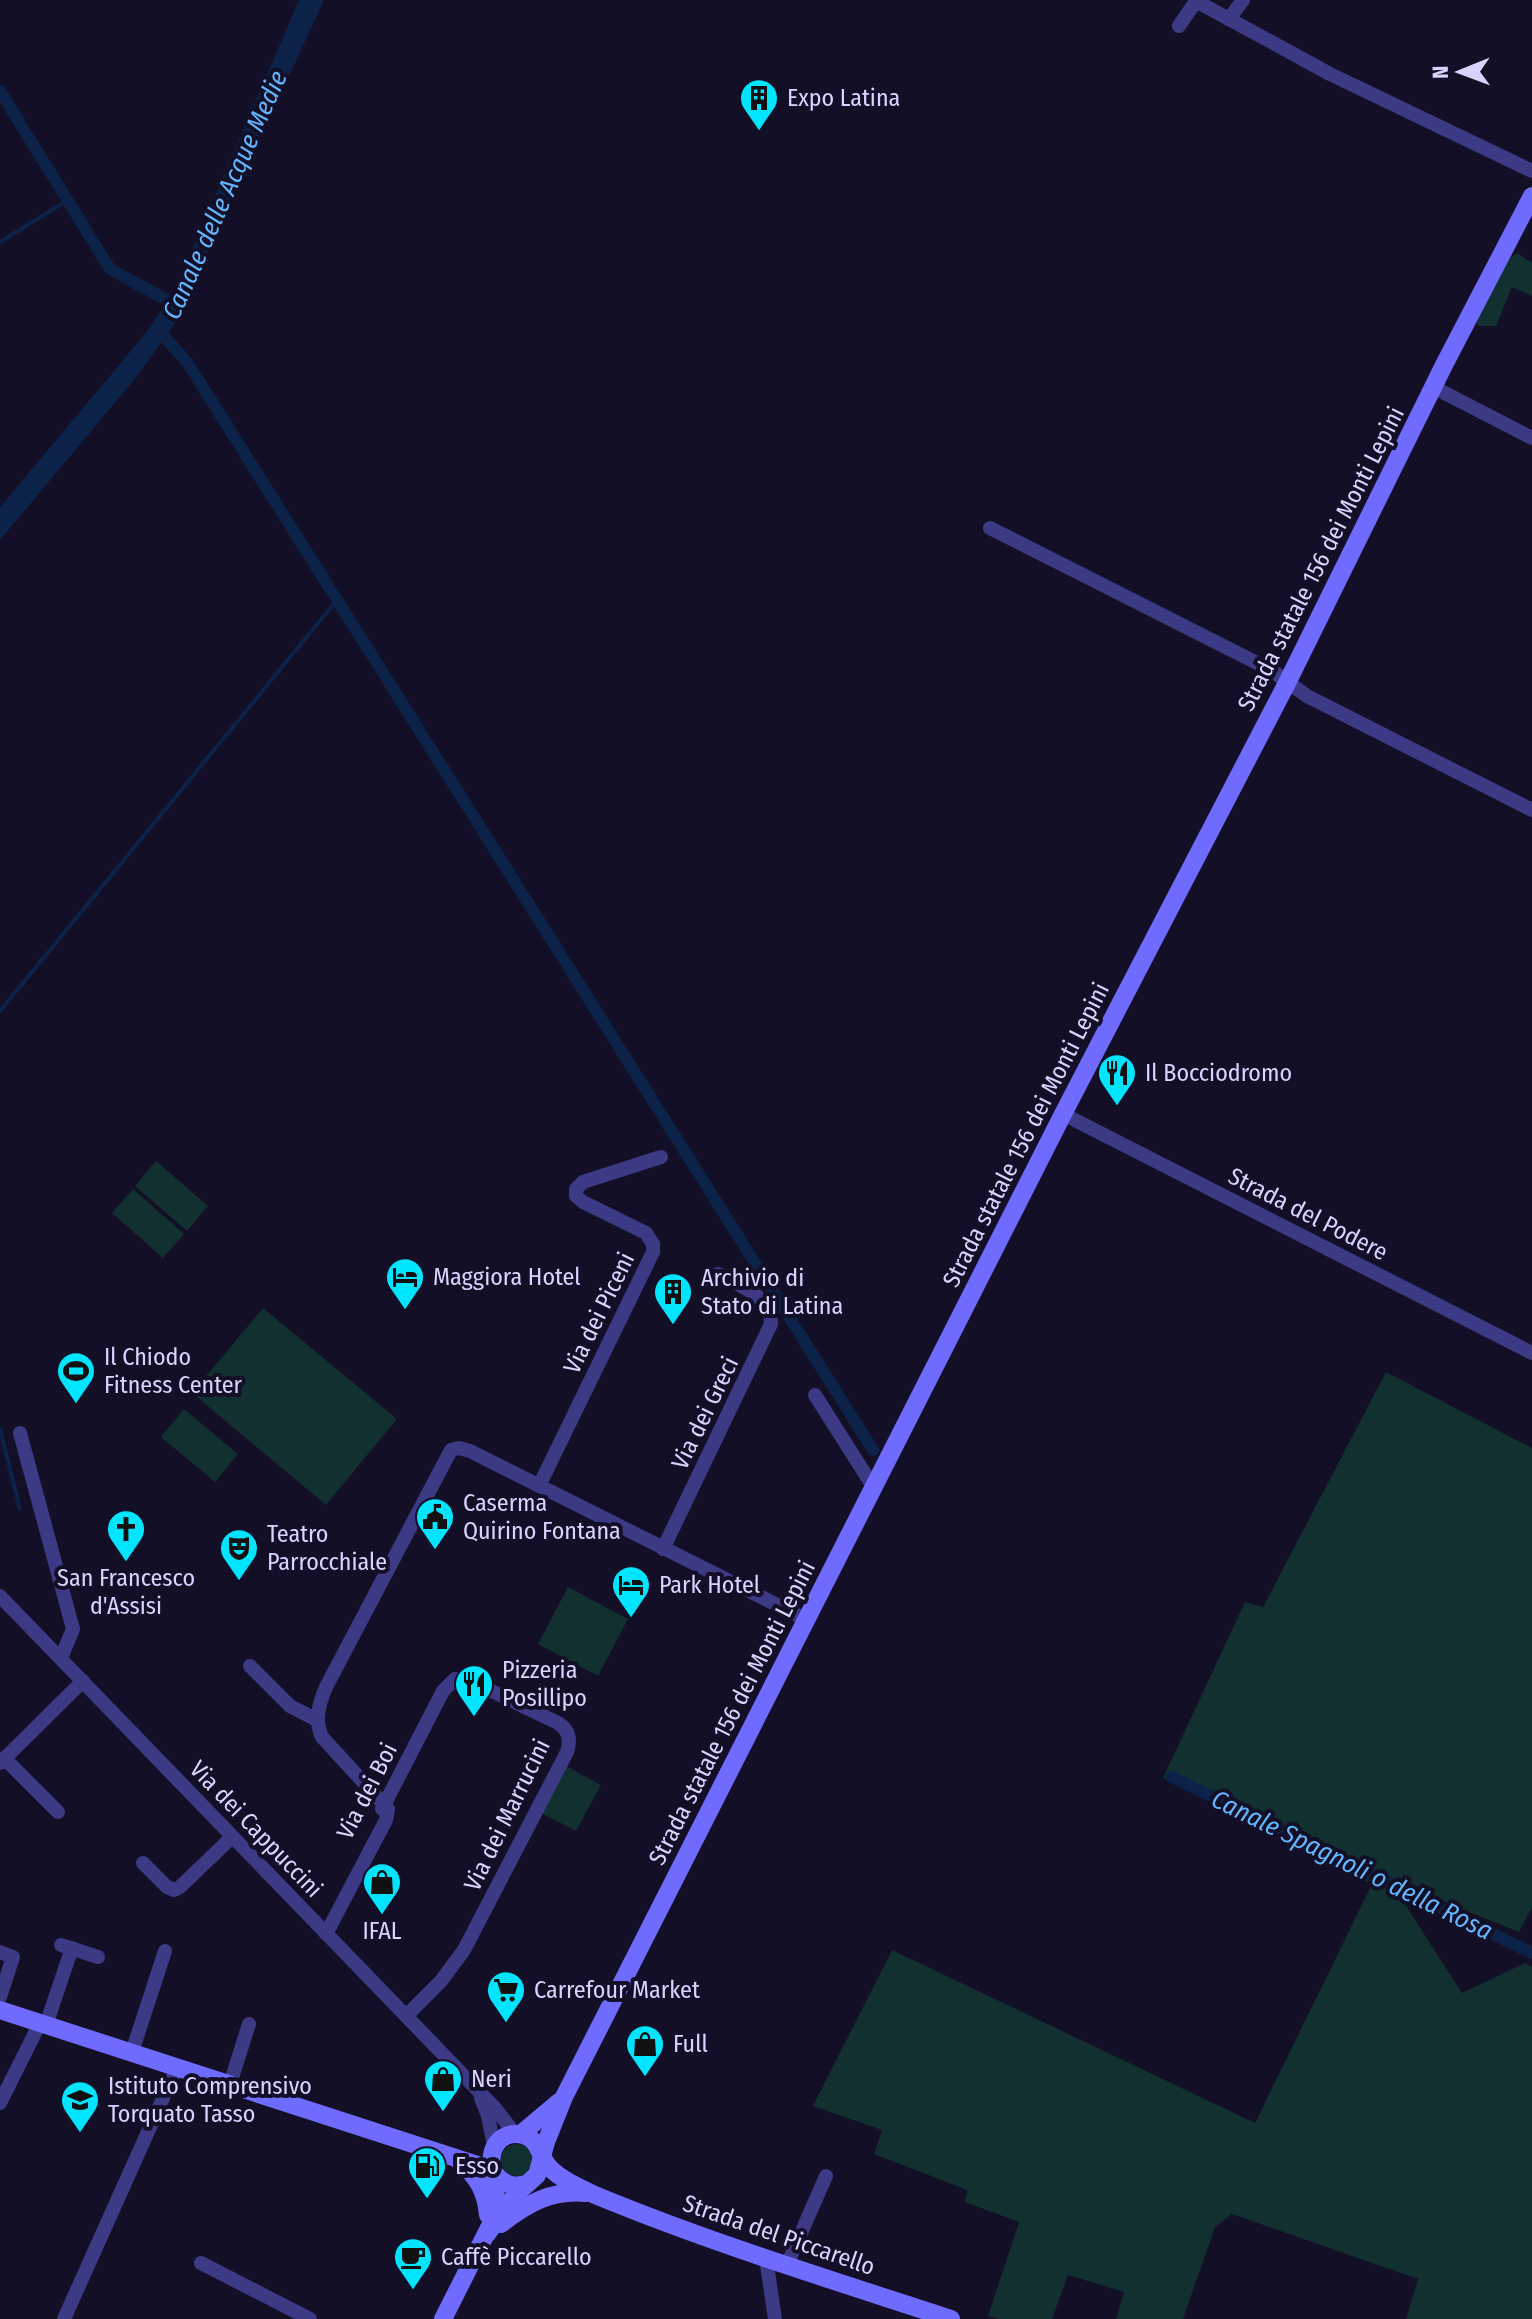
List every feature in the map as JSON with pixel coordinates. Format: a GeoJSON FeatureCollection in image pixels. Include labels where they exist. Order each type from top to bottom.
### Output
{"type":"FeatureCollection","features":[{"type":"Feature","properties":{"kind":"main road","name":"Strada statale 156 dei Monti Lepini"},"geometry":{"type":"LineString","coordinates":[[487,2234],[516,2194],[537,2175],[564,2097],[1063,1114],[1287,683],[1433,387],[1532,196]]}},
{"type":"Feature","properties":{"kind":"main road"},"geometry":{"type":"LineString","coordinates":[[0,2010],[455,2158],[494,2172],[506,2184],[516,2186],[528,2183]]}},
{"type":"Feature","properties":{"kind":"main road","name":"Strada statale 156 dei Monti Lepini"},"geometry":{"type":"LineString","coordinates":[[494,2146],[508,2136],[518,2134],[564,2097]]}},
{"type":"Feature","properties":{"kind":"main road"},"geometry":{"type":"LineString","coordinates":[[487,2234],[532,2202],[570,2188],[556,2157],[554,2121]]}},
{"type":"Feature","properties":{"kind":"main road"},"geometry":{"type":"LineString","coordinates":[[518,2134],[536,2144],[542,2157]]}},
{"type":"Feature","properties":{"kind":"main road"},"geometry":{"type":"LineString","coordinates":[[432,2152],[494,2146],[491,2159],[495,2215],[443,2319]]}},
{"type":"Feature","properties":{"kind":"main road","name":"Strada del Piccarello"},"geometry":{"type":"LineString","coordinates":[[542,2157],[570,2188]]}},
{"type":"Feature","properties":{"kind":"main road"},"geometry":{"type":"LineString","coordinates":[[455,2158],[474,2174],[481,2186],[487,2211],[487,2234]]}},
{"type":"Feature","properties":{"kind":"main road","name":"Strada del Piccarello"},"geometry":{"type":"LineString","coordinates":[[528,2183],[593,2194],[766,2258],[951,2319]]}},
{"type":"Feature","properties":{"kind":"street"},"geometry":{"type":"LineString","coordinates":[[1229,19],[1243,0]]}},
{"type":"Feature","properties":{"kind":"street"},"geometry":{"type":"LineString","coordinates":[[1179,26],[1196,1],[1330,74],[1532,171]]}},
{"type":"Feature","properties":{"kind":"street"},"geometry":{"type":"LineString","coordinates":[[1433,387],[1532,438]]}},
{"type":"Feature","properties":{"kind":"street"},"geometry":{"type":"LineString","coordinates":[[990,528],[1271,670],[1307,696],[1532,810]]}},
{"type":"Feature","properties":{"kind":"street","name":"Strada del Podere"},"geometry":{"type":"LineString","coordinates":[[1063,1114],[1532,1353]]}},
{"type":"Feature","properties":{"kind":"street","name":"Via dei Piceni"},"geometry":{"type":"LineString","coordinates":[[539,1486],[653,1252],[653,1244],[646,1233],[578,1199],[576,1189],[583,1182],[661,1157]]}},
{"type":"Feature","properties":{"kind":"street","name":"Via dei Greci"},"geometry":{"type":"LineString","coordinates":[[663,1549],[771,1324],[770,1311],[761,1299],[718,1274]]}},
{"type":"Feature","properties":{"kind":"street"},"geometry":{"type":"LineString","coordinates":[[815,1395],[874,1488]]}},
{"type":"Feature","properties":{"kind":"street"},"geometry":{"type":"LineString","coordinates":[[20,1433],[73,1629],[61,1658]]}},
{"type":"Feature","properties":{"kind":"street"},"geometry":{"type":"LineString","coordinates":[[387,1808],[322,1737],[317,1720],[326,1687],[451,1450],[459,1448],[470,1451],[807,1620]]}},
{"type":"Feature","properties":{"kind":"street","name":"Via dei Cappuccini"},"geometry":{"type":"LineString","coordinates":[[0,1596],[518,2134]]}},
{"type":"Feature","properties":{"kind":"street"},"geometry":{"type":"LineString","coordinates":[[250,1666],[290,1706],[317,1720]]}},
{"type":"Feature","properties":{"kind":"street","name":"Via dei Boi"},"geometry":{"type":"LineString","coordinates":[[326,1934],[443,1691],[455,1679]]}},
{"type":"Feature","properties":{"kind":"street","name":"Via dei Marrucini"},"geometry":{"type":"LineString","coordinates":[[406,2016],[441,1981],[464,1950],[569,1744],[567,1732],[558,1723],[473,1682],[455,1679]]}},
{"type":"Feature","properties":{"kind":"street"},"geometry":{"type":"LineString","coordinates":[[58,1812],[2,1761],[83,1681]]}},
{"type":"Feature","properties":{"kind":"street","name":"Via dei Boi"},"geometry":{"type":"LineString","coordinates":[[313,1920],[327,1910],[336,1898],[387,1808]]}},
{"type":"Feature","properties":{"kind":"street"},"geometry":{"type":"LineString","coordinates":[[143,1863],[167,1887],[177,1890],[232,1837]]}},
{"type":"Feature","properties":{"kind":"street"},"geometry":{"type":"LineString","coordinates":[[0,2103],[43,2024],[66,1947],[98,1957]]}},
{"type":"Feature","properties":{"kind":"street"},"geometry":{"type":"LineString","coordinates":[[132,2052],[165,1951]]}},
{"type":"Feature","properties":{"kind":"street"},"geometry":{"type":"LineString","coordinates":[[0,1952],[13,1957],[0,1997]]}},
{"type":"Feature","properties":{"kind":"street"},"geometry":{"type":"LineString","coordinates":[[230,2084],[249,2024]]}},
{"type":"Feature","properties":{"kind":"street"},"geometry":{"type":"LineString","coordinates":[[64,2319],[177,2067]]}},
{"type":"Feature","properties":{"kind":"street","name":"Via dei Cappuccini"},"geometry":{"type":"LineString","coordinates":[[479,2094],[488,2116],[494,2146]]}},
{"type":"Feature","properties":{"kind":"street"},"geometry":{"type":"LineString","coordinates":[[787,2265],[826,2176]]}},
{"type":"Feature","properties":{"kind":"street"},"geometry":{"type":"LineString","coordinates":[[766,2258],[775,2319]]}},
{"type":"Feature","properties":{"kind":"street"},"geometry":{"type":"LineString","coordinates":[[201,2263],[310,2319]]}},
{"type":"Feature","properties":{"kind":"green space"},"geometry":{"type":"Polygon","coordinates":[[[1517,253],[1532,263],[1532,296],[1512,287],[1496,326],[1477,326],[1478,279],[1517,253]]]}},
{"type":"Feature","properties":{"kind":"green space"},"geometry":{"type":"Polygon","coordinates":[[[156,1161],[208,1206],[187,1231],[135,1186],[156,1161]]]}},
{"type":"Feature","properties":{"kind":"green space"},"geometry":{"type":"Polygon","coordinates":[[[133,1189],[184,1234],[163,1258],[112,1213],[133,1189]]]}},
{"type":"Feature","properties":{"kind":"green space"},"geometry":{"type":"Polygon","coordinates":[[[263,1308],[397,1419],[326,1505],[192,1393],[263,1308]]]}},
{"type":"Feature","properties":{"kind":"green space"},"geometry":{"type":"Polygon","coordinates":[[[1386,1372],[1532,1448],[1532,1907],[1519,1932],[1449,1904],[1408,1883],[1401,1898],[1462,1993],[1525,1963],[1532,1967],[1532,2319],[1406,2319],[1418,2279],[1232,2214],[1215,2227],[1183,2319],[1116,2319],[1124,2292],[1068,2275],[1052,2319],[999,2319],[988,2316],[1019,2222],[965,2202],[967,2190],[874,2154],[882,2130],[813,2106],[892,1950],[1255,2123],[1372,1884],[1163,1778],[1245,1602],[1263,1607],[1386,1372]]]}},
{"type":"Feature","properties":{"kind":"green space"},"geometry":{"type":"Polygon","coordinates":[[[184,1409],[238,1454],[215,1482],[161,1437],[184,1409]]]}},
{"type":"Feature","properties":{"kind":"green space"},"geometry":{"type":"Polygon","coordinates":[[[568,1587],[628,1619],[598,1676],[538,1644],[568,1587]]]}},
{"type":"Feature","properties":{"kind":"green space"},"geometry":{"type":"Polygon","coordinates":[[[566,1766],[601,1785],[576,1831],[541,1813],[566,1766]]]}},
{"type":"Feature","properties":{"kind":"green space"},"geometry":{"type":"Polygon","coordinates":[[[517,2144],[529,2148],[533,2160],[529,2172],[517,2176],[505,2172],[501,2160],[505,2148],[517,2144]]]}},
{"type":"Feature","properties":{"kind":"water","name":"Canale delle Acque Medie"},"geometry":{"type":"Polygon","coordinates":[[[299,0],[324,0],[177,321],[134,380],[0,540],[0,507],[145,334],[175,289],[299,0]]]}},
{"type":"Feature","properties":{"kind":"waterway","name":"Canale delle Acque Medie"},"geometry":{"type":"LineString","coordinates":[[0,91],[110,269],[178,306]]}},
{"type":"Feature","properties":{"kind":"waterway"},"geometry":{"type":"LineString","coordinates":[[0,242],[68,200]]}},
{"type":"Feature","properties":{"kind":"waterway"},"geometry":{"type":"LineString","coordinates":[[161,333],[187,362],[873,1450]]}},
{"type":"Feature","properties":{"kind":"waterway"},"geometry":{"type":"LineString","coordinates":[[0,1011],[337,600]]}},
{"type":"Feature","properties":{"kind":"waterway"},"geometry":{"type":"LineString","coordinates":[[0,1429],[20,1509]]}},
{"type":"Feature","properties":{"kind":"waterway","name":"Canale Spagnoli o della Rosa"},"geometry":{"type":"LineString","coordinates":[[1172,1777],[1532,1953]]}},
{"type":"Feature","properties":{"kind":"place","name":"Expo Latina"},"geometry":{"type":"Point","coordinates":[759,132]}},
{"type":"Feature","properties":{"kind":"place","name":"Il Bocciodromo"},"geometry":{"type":"Point","coordinates":[1117,1107]}},
{"type":"Feature","properties":{"kind":"place","name":"Maggiora Hotel"},"geometry":{"type":"Point","coordinates":[405,1311]}},
{"type":"Feature","properties":{"kind":"place","name":"Archivio di Stato di Latina"},"geometry":{"type":"Point","coordinates":[673,1326]}},
{"type":"Feature","properties":{"kind":"place","name":"Il Chiodo Fitness Center"},"geometry":{"type":"Point","coordinates":[76,1405]}},
{"type":"Feature","properties":{"kind":"place","name":"Caserma Quirino Fontana"},"geometry":{"type":"Point","coordinates":[435,1551]}},
{"type":"Feature","properties":{"kind":"place","name":"San Francesco d'Assisi"},"geometry":{"type":"Point","coordinates":[126,1563]}},
{"type":"Feature","properties":{"kind":"place","name":"Teatro Parrocchiale"},"geometry":{"type":"Point","coordinates":[239,1582]}},
{"type":"Feature","properties":{"kind":"place","name":"Park Hotel"},"geometry":{"type":"Point","coordinates":[631,1619]}},
{"type":"Feature","properties":{"kind":"place","name":"Pizzeria Posillipo"},"geometry":{"type":"Point","coordinates":[474,1718]}},
{"type":"Feature","properties":{"kind":"place","name":"IFAL"},"geometry":{"type":"Point","coordinates":[382,1916]}},
{"type":"Feature","properties":{"kind":"place","name":"Carrefour Market"},"geometry":{"type":"Point","coordinates":[506,2024]}},
{"type":"Feature","properties":{"kind":"place","name":"Full"},"geometry":{"type":"Point","coordinates":[645,2078]}},
{"type":"Feature","properties":{"kind":"place","name":"Neri"},"geometry":{"type":"Point","coordinates":[443,2113]}},
{"type":"Feature","properties":{"kind":"place","name":"Istituto Comprensivo Torquato Tasso"},"geometry":{"type":"Point","coordinates":[80,2134]}},
{"type":"Feature","properties":{"kind":"place","name":"Esso"},"geometry":{"type":"Point","coordinates":[427,2200]}},
{"type":"Feature","properties":{"kind":"place","name":"Caffè Piccarello"},"geometry":{"type":"Point","coordinates":[413,2291]}}]}
